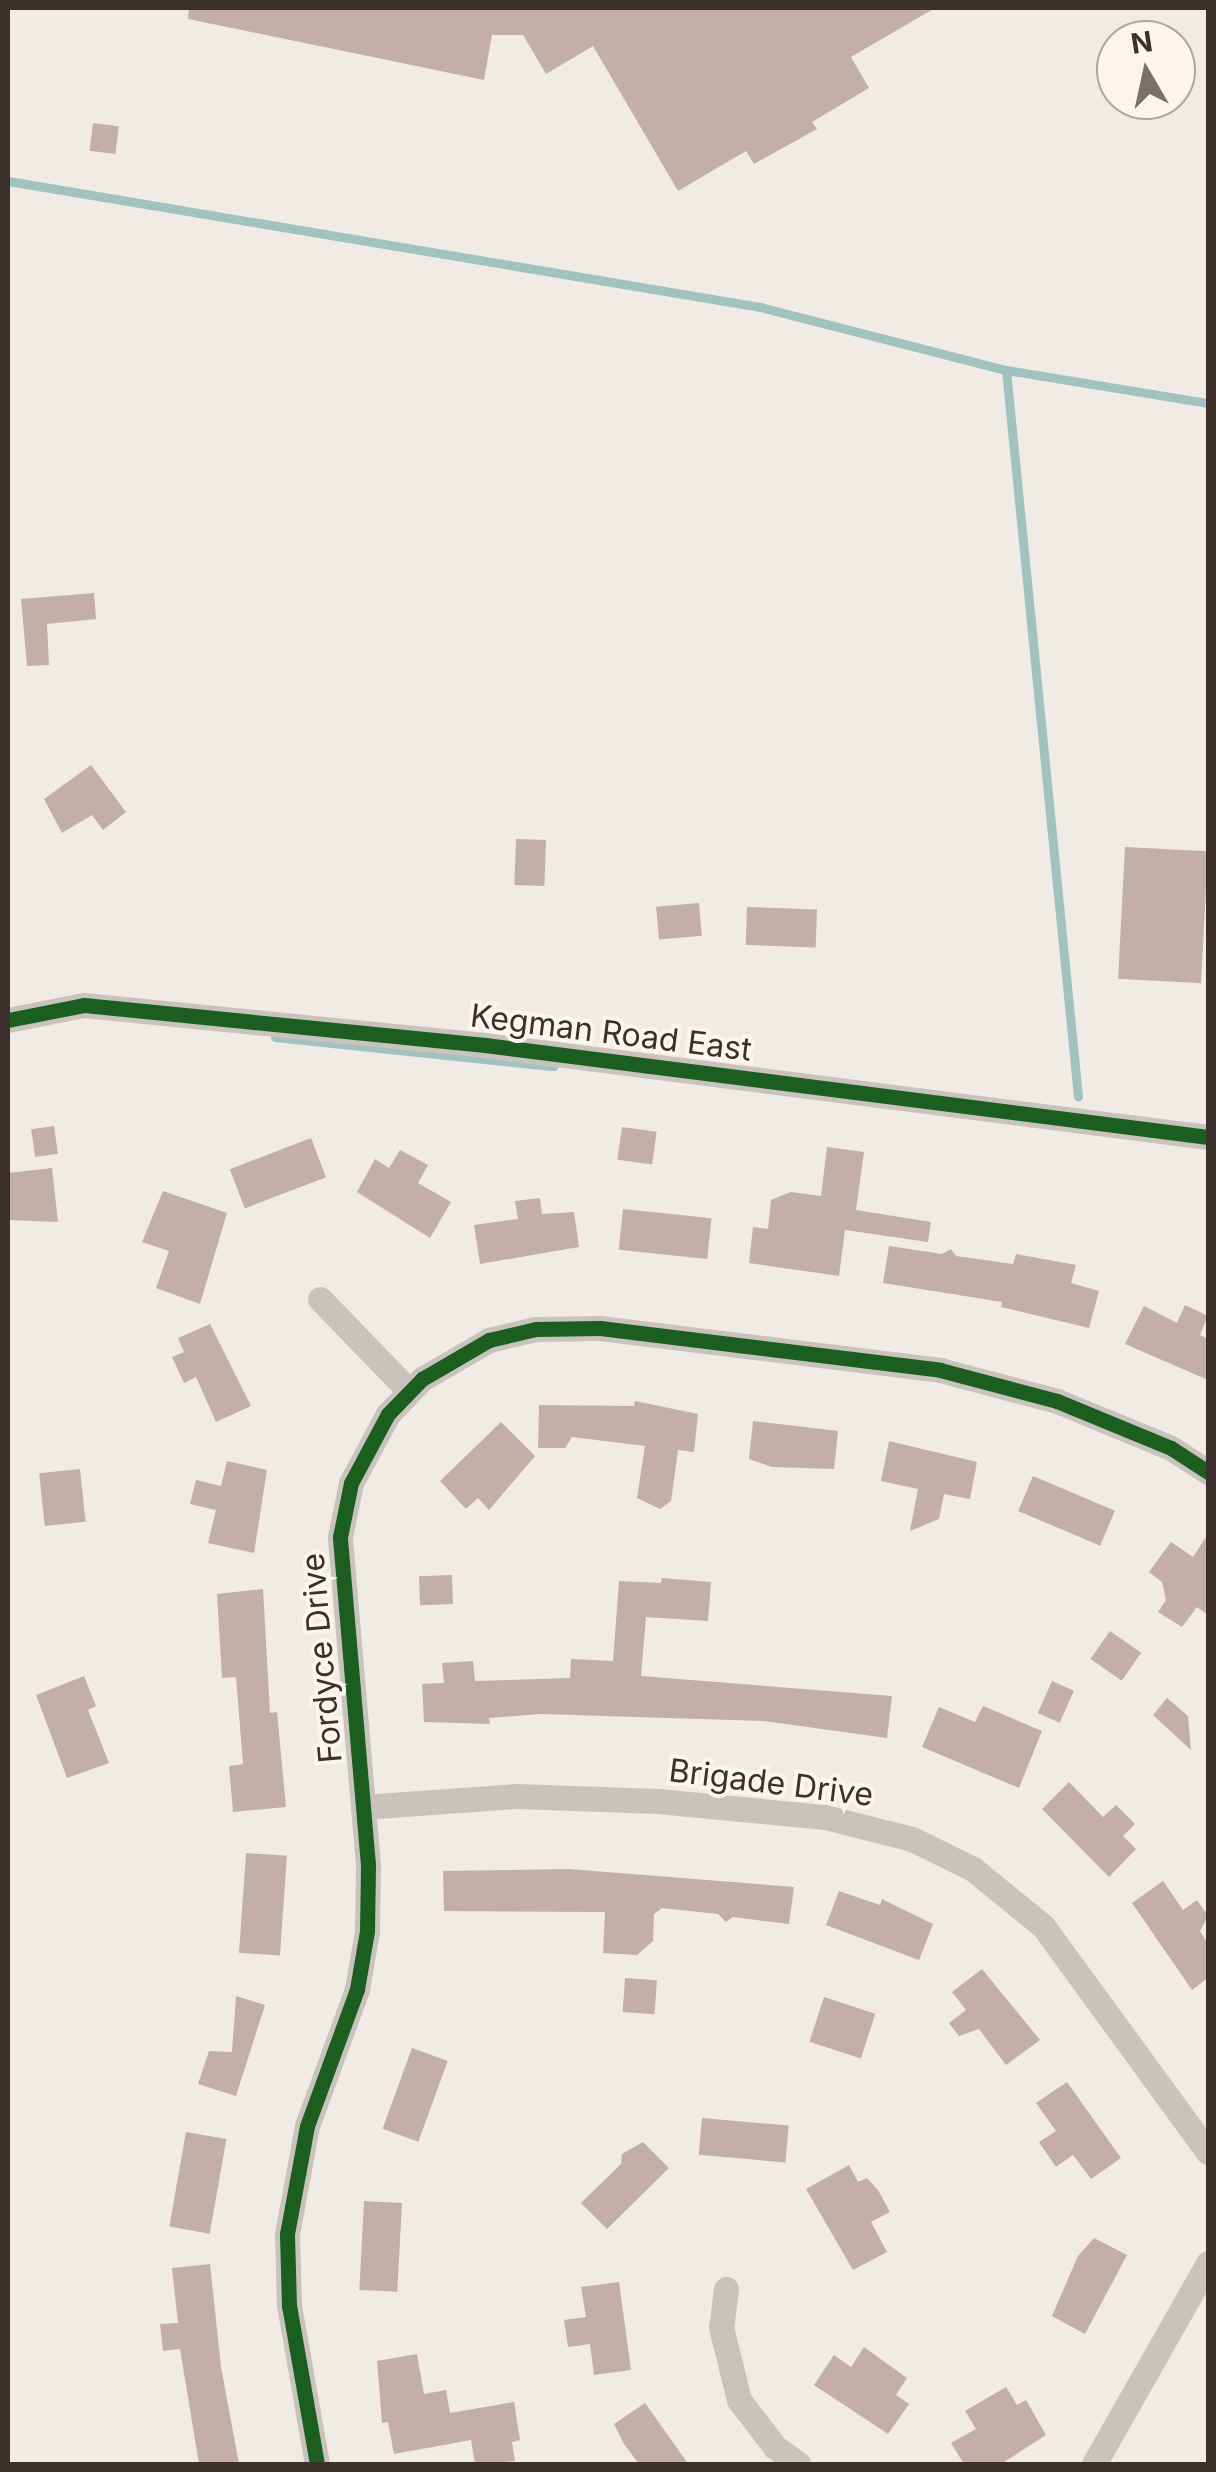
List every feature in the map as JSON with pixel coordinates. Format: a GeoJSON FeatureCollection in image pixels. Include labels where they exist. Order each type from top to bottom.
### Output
{"type":"FeatureCollection","features":[{"type":"Feature","properties":{"kind":"street","name":"Kegman Road East"},"geometry":{"type":"LineString","coordinates":[[8,1020],[84,1005],[544,1052],[1208,1136]]}},
{"type":"Feature","properties":{"kind":"street"},"geometry":{"type":"LineString","coordinates":[[320,1299],[409,1391]]}},
{"type":"Feature","properties":{"kind":"street","name":"Fordyce Drive"},"geometry":{"type":"LineString","coordinates":[[317,2464],[289,2306],[287,2234],[307,2126],[357,1989],[368,1932],[340,1538],[351,1483],[373,1437],[409,1391],[488,1340],[536,1329],[600,1328],[940,1370],[1056,1401],[1172,1448],[1208,1472]]}},
{"type":"Feature","properties":{"kind":"street","name":"Brigade Drive"},"geometry":{"type":"LineString","coordinates":[[362,1807],[516,1796],[640,1800],[826,1817],[912,1839],[973,1869],[1043,1926],[1208,2152]]}},
{"type":"Feature","properties":{"kind":"street"},"geometry":{"type":"LineString","coordinates":[[1094,2464],[1208,2264]]}},
{"type":"Feature","properties":{"kind":"street"},"geometry":{"type":"LineString","coordinates":[[726,2289],[721,2327],[739,2400],[762,2434],[798,2464]]}},
{"type":"Feature","properties":{"kind":"building"},"geometry":{"type":"Polygon","coordinates":[[[189,8],[935,8],[851,57],[869,88],[812,122],[817,129],[754,164],[746,151],[678,191],[593,46],[546,74],[523,35],[492,35],[484,80],[188,19],[189,8]]]}},
{"type":"Feature","properties":{"kind":"building"},"geometry":{"type":"Polygon","coordinates":[[[93,123],[119,126],[115,154],[90,151],[93,123]]]}},
{"type":"Feature","properties":{"kind":"building"},"geometry":{"type":"Polygon","coordinates":[[[94,593],[96,619],[47,624],[49,665],[27,666],[21,599],[94,593]]]}},
{"type":"Feature","properties":{"kind":"building"},"geometry":{"type":"Polygon","coordinates":[[[91,765],[126,812],[103,830],[92,815],[62,833],[44,799],[91,765]]]}},
{"type":"Feature","properties":{"kind":"building"},"geometry":{"type":"Polygon","coordinates":[[[516,839],[546,840],[544,886],[514,885],[516,839]]]}},
{"type":"Feature","properties":{"kind":"building"},"geometry":{"type":"Polygon","coordinates":[[[1125,847],[1208,851],[1201,983],[1118,979],[1125,847]]]}},
{"type":"Feature","properties":{"kind":"building"},"geometry":{"type":"Polygon","coordinates":[[[699,903],[702,936],[659,940],[656,907],[699,903]]]}},
{"type":"Feature","properties":{"kind":"building"},"geometry":{"type":"Polygon","coordinates":[[[747,907],[817,909],[816,947],[746,945],[747,907]]]}},
{"type":"Feature","properties":{"kind":"building"},"geometry":{"type":"Polygon","coordinates":[[[54,1126],[58,1154],[35,1157],[31,1129],[54,1126]]]}},
{"type":"Feature","properties":{"kind":"building"},"geometry":{"type":"Polygon","coordinates":[[[622,1127],[657,1132],[652,1165],[617,1160],[622,1127]]]}},
{"type":"Feature","properties":{"kind":"building"},"geometry":{"type":"Polygon","coordinates":[[[311,1138],[326,1177],[245,1208],[230,1169],[311,1138]]]}},
{"type":"Feature","properties":{"kind":"building"},"geometry":{"type":"Polygon","coordinates":[[[827,1147],[864,1152],[856,1210],[931,1222],[928,1242],[845,1230],[839,1276],[749,1263],[753,1227],[768,1229],[771,1200],[791,1192],[821,1196],[827,1147]]]}},
{"type":"Feature","properties":{"kind":"building"},"geometry":{"type":"Polygon","coordinates":[[[400,1150],[428,1165],[418,1183],[451,1202],[430,1238],[357,1192],[375,1159],[389,1168],[400,1150]]]}},
{"type":"Feature","properties":{"kind":"building"},"geometry":{"type":"Polygon","coordinates":[[[52,1168],[58,1222],[8,1220],[8,1173],[52,1168]]]}},
{"type":"Feature","properties":{"kind":"building"},"geometry":{"type":"Polygon","coordinates":[[[163,1191],[227,1213],[200,1304],[156,1288],[169,1251],[142,1242],[163,1191]]]}},
{"type":"Feature","properties":{"kind":"building"},"geometry":{"type":"Polygon","coordinates":[[[540,1198],[542,1214],[574,1212],[579,1247],[480,1264],[474,1225],[518,1219],[515,1201],[540,1198]]]}},
{"type":"Feature","properties":{"kind":"building"},"geometry":{"type":"Polygon","coordinates":[[[623,1209],[712,1218],[707,1259],[619,1250],[623,1209]]]}},
{"type":"Feature","properties":{"kind":"building"},"geometry":{"type":"Polygon","coordinates":[[[889,1246],[942,1254],[951,1249],[956,1256],[1013,1264],[1016,1254],[1076,1265],[1071,1283],[1099,1291],[1089,1328],[1001,1307],[1002,1302],[883,1283],[889,1246]]]}},
{"type":"Feature","properties":{"kind":"building"},"geometry":{"type":"Polygon","coordinates":[[[1185,1305],[1208,1316],[1200,1335],[1208,1339],[1208,1380],[1125,1344],[1144,1306],[1177,1323],[1185,1305]]]}},
{"type":"Feature","properties":{"kind":"building"},"geometry":{"type":"Polygon","coordinates":[[[210,1324],[251,1406],[216,1422],[196,1377],[184,1383],[172,1357],[184,1352],[178,1338],[210,1324]]]}},
{"type":"Feature","properties":{"kind":"building"},"geometry":{"type":"Polygon","coordinates":[[[635,1401],[698,1414],[694,1452],[678,1450],[671,1501],[660,1509],[637,1498],[645,1446],[572,1437],[565,1448],[538,1448],[539,1405],[634,1406],[635,1401]]]}},
{"type":"Feature","properties":{"kind":"building"},"geometry":{"type":"Polygon","coordinates":[[[753,1421],[838,1431],[834,1469],[772,1467],[749,1459],[753,1421]]]}},
{"type":"Feature","properties":{"kind":"building"},"geometry":{"type":"Polygon","coordinates":[[[501,1422],[535,1456],[489,1510],[478,1498],[466,1509],[440,1481],[501,1422]]]}},
{"type":"Feature","properties":{"kind":"building"},"geometry":{"type":"Polygon","coordinates":[[[889,1441],[977,1462],[970,1499],[944,1494],[939,1519],[910,1531],[918,1489],[881,1481],[889,1441]]]}},
{"type":"Feature","properties":{"kind":"building"},"geometry":{"type":"Polygon","coordinates":[[[227,1461],[267,1470],[254,1553],[208,1543],[216,1510],[190,1504],[196,1480],[221,1486],[227,1461]]]}},
{"type":"Feature","properties":{"kind":"building"},"geometry":{"type":"Polygon","coordinates":[[[80,1469],[86,1522],[45,1526],[39,1473],[80,1469]]]}},
{"type":"Feature","properties":{"kind":"building"},"geometry":{"type":"Polygon","coordinates":[[[1033,1476],[1115,1511],[1100,1546],[1018,1511],[1033,1476]]]}},
{"type":"Feature","properties":{"kind":"building"},"geometry":{"type":"Polygon","coordinates":[[[1208,1534],[1208,1615],[1197,1607],[1182,1627],[1158,1612],[1166,1600],[1162,1582],[1149,1572],[1171,1542],[1193,1557],[1208,1534]]]}},
{"type":"Feature","properties":{"kind":"building"},"geometry":{"type":"Polygon","coordinates":[[[452,1575],[453,1604],[420,1605],[419,1576],[452,1575]]]}},
{"type":"Feature","properties":{"kind":"building"},"geometry":{"type":"Polygon","coordinates":[[[662,1578],[711,1582],[708,1621],[646,1617],[641,1676],[892,1696],[887,1738],[764,1721],[541,1714],[489,1718],[490,1724],[424,1722],[422,1684],[444,1683],[442,1663],[473,1661],[475,1681],[570,1678],[571,1659],[613,1661],[619,1581],[661,1583],[662,1578]]]}},
{"type":"Feature","properties":{"kind":"building"},"geometry":{"type":"Polygon","coordinates":[[[263,1589],[270,1713],[277,1712],[286,1807],[233,1812],[229,1766],[243,1764],[236,1677],[222,1678],[217,1594],[263,1589]]]}},
{"type":"Feature","properties":{"kind":"building"},"geometry":{"type":"Polygon","coordinates":[[[1110,1631],[1141,1653],[1122,1681],[1090,1659],[1110,1631]]]}},
{"type":"Feature","properties":{"kind":"building"},"geometry":{"type":"Polygon","coordinates":[[[84,1676],[96,1706],[88,1710],[109,1763],[67,1778],[36,1695],[84,1676]]]}},
{"type":"Feature","properties":{"kind":"building"},"geometry":{"type":"Polygon","coordinates":[[[1052,1681],[1074,1691],[1060,1723],[1038,1713],[1052,1681]]]}},
{"type":"Feature","properties":{"kind":"building"},"geometry":{"type":"Polygon","coordinates":[[[1167,1698],[1188,1716],[1191,1750],[1153,1715],[1167,1698]]]}},
{"type":"Feature","properties":{"kind":"building"},"geometry":{"type":"Polygon","coordinates":[[[983,1706],[1042,1731],[1019,1788],[922,1747],[939,1707],[975,1722],[983,1706]]]}},
{"type":"Feature","properties":{"kind":"building"},"geometry":{"type":"Polygon","coordinates":[[[1069,1782],[1103,1817],[1116,1805],[1135,1824],[1123,1836],[1136,1849],[1109,1877],[1042,1809],[1069,1782]]]}},
{"type":"Feature","properties":{"kind":"building"},"geometry":{"type":"Polygon","coordinates":[[[246,1853],[287,1856],[280,1956],[239,1953],[246,1853]]]}},
{"type":"Feature","properties":{"kind":"building"},"geometry":{"type":"Polygon","coordinates":[[[569,1869],[794,1887],[789,1924],[733,1917],[726,1922],[718,1914],[662,1908],[654,1914],[653,1941],[637,1955],[603,1953],[605,1912],[444,1911],[443,1871],[569,1869]]]}},
{"type":"Feature","properties":{"kind":"building"},"geometry":{"type":"Polygon","coordinates":[[[1163,1881],[1183,1910],[1197,1900],[1208,1916],[1200,1931],[1208,1944],[1208,1978],[1192,1990],[1132,1903],[1163,1881]]]}},
{"type":"Feature","properties":{"kind":"building"},"geometry":{"type":"Polygon","coordinates":[[[839,1891],[880,1905],[882,1899],[933,1924],[919,1960],[826,1925],[839,1891]]]}},
{"type":"Feature","properties":{"kind":"building"},"geometry":{"type":"Polygon","coordinates":[[[982,1969],[1040,2040],[1006,2065],[979,2029],[959,2036],[949,2023],[966,2010],[952,1992],[982,1969]]]}},
{"type":"Feature","properties":{"kind":"building"},"geometry":{"type":"Polygon","coordinates":[[[625,1978],[657,1980],[655,2014],[623,2012],[625,1978]]]}},
{"type":"Feature","properties":{"kind":"building"},"geometry":{"type":"Polygon","coordinates":[[[236,1996],[265,2005],[236,2096],[198,2084],[209,2051],[232,2052],[236,1996]]]}},
{"type":"Feature","properties":{"kind":"building"},"geometry":{"type":"Polygon","coordinates":[[[824,1997],[875,2014],[861,2058],[809,2042],[824,1997]]]}},
{"type":"Feature","properties":{"kind":"building"},"geometry":{"type":"Polygon","coordinates":[[[412,2048],[448,2061],[418,2142],[383,2129],[412,2048]]]}},
{"type":"Feature","properties":{"kind":"building"},"geometry":{"type":"Polygon","coordinates":[[[1067,2082],[1121,2158],[1091,2179],[1073,2155],[1056,2167],[1039,2142],[1056,2131],[1036,2103],[1067,2082]]]}},
{"type":"Feature","properties":{"kind":"building"},"geometry":{"type":"Polygon","coordinates":[[[702,2118],[789,2126],[785,2162],[699,2155],[702,2118]]]}},
{"type":"Feature","properties":{"kind":"building"},"geometry":{"type":"Polygon","coordinates":[[[186,2132],[226,2139],[210,2234],[169,2227],[186,2132]]]}},
{"type":"Feature","properties":{"kind":"building"},"geometry":{"type":"Polygon","coordinates":[[[643,2142],[669,2168],[607,2229],[581,2203],[621,2164],[622,2154],[643,2142]]]}},
{"type":"Feature","properties":{"kind":"building"},"geometry":{"type":"Polygon","coordinates":[[[849,2165],[858,2182],[867,2178],[878,2190],[890,2212],[871,2222],[887,2252],[853,2270],[806,2189],[849,2165]]]}},
{"type":"Feature","properties":{"kind":"building"},"geometry":{"type":"Polygon","coordinates":[[[364,2201],[402,2203],[397,2292],[359,2290],[364,2201]]]}},
{"type":"Feature","properties":{"kind":"building"},"geometry":{"type":"Polygon","coordinates":[[[1094,2238],[1127,2255],[1085,2334],[1052,2316],[1078,2256],[1094,2238]]]}},
{"type":"Feature","properties":{"kind":"building"},"geometry":{"type":"Polygon","coordinates":[[[210,2264],[221,2367],[239,2464],[199,2464],[180,2349],[163,2351],[160,2324],[178,2323],[172,2268],[210,2264]]]}},
{"type":"Feature","properties":{"kind":"building"},"geometry":{"type":"Polygon","coordinates":[[[619,2282],[631,2370],[594,2375],[590,2344],[568,2347],[564,2320],[586,2317],[581,2287],[619,2282]]]}},
{"type":"Feature","properties":{"kind":"building"},"geometry":{"type":"Polygon","coordinates":[[[864,2347],[907,2378],[896,2395],[909,2404],[888,2434],[814,2385],[834,2355],[851,2367],[864,2347]]]}},
{"type":"Feature","properties":{"kind":"building"},"geometry":{"type":"Polygon","coordinates":[[[417,2354],[424,2394],[446,2390],[450,2413],[514,2402],[520,2440],[512,2442],[515,2461],[475,2464],[471,2440],[394,2454],[388,2422],[382,2423],[377,2361],[417,2354]]]}},
{"type":"Feature","properties":{"kind":"building"},"geometry":{"type":"Polygon","coordinates":[[[1006,2387],[1017,2405],[1026,2400],[1046,2435],[1001,2464],[964,2464],[951,2443],[976,2429],[965,2411],[1006,2387]]]}},
{"type":"Feature","properties":{"kind":"building"},"geometry":{"type":"Polygon","coordinates":[[[645,2403],[688,2464],[639,2464],[624,2444],[614,2424],[645,2403]]]}},
{"type":"Feature","properties":{"kind":"waterway"},"geometry":{"type":"LineString","coordinates":[[8,181],[760,307],[1006,370],[1208,403]]}},
{"type":"Feature","properties":{"kind":"waterway"},"geometry":{"type":"LineString","coordinates":[[1006,370],[1078,1096]]}},
{"type":"Feature","properties":{"kind":"waterway"},"geometry":{"type":"LineString","coordinates":[[275,1037],[553,1066]]}},
{"type":"Feature","properties":{"kind":"cycle path"},"geometry":{"type":"LineString","coordinates":[[8,1020],[84,1005],[485,1045],[1208,1137]]}},
{"type":"Feature","properties":{"kind":"cycle path"},"geometry":{"type":"LineString","coordinates":[[317,2464],[289,2306],[287,2234],[307,2126],[357,1989],[367,1931],[368,1865],[340,1537],[351,1483],[388,1414],[422,1379],[489,1340],[536,1329],[600,1328],[940,1370],[1057,1401],[1171,1448],[1208,1472]]}}]}
